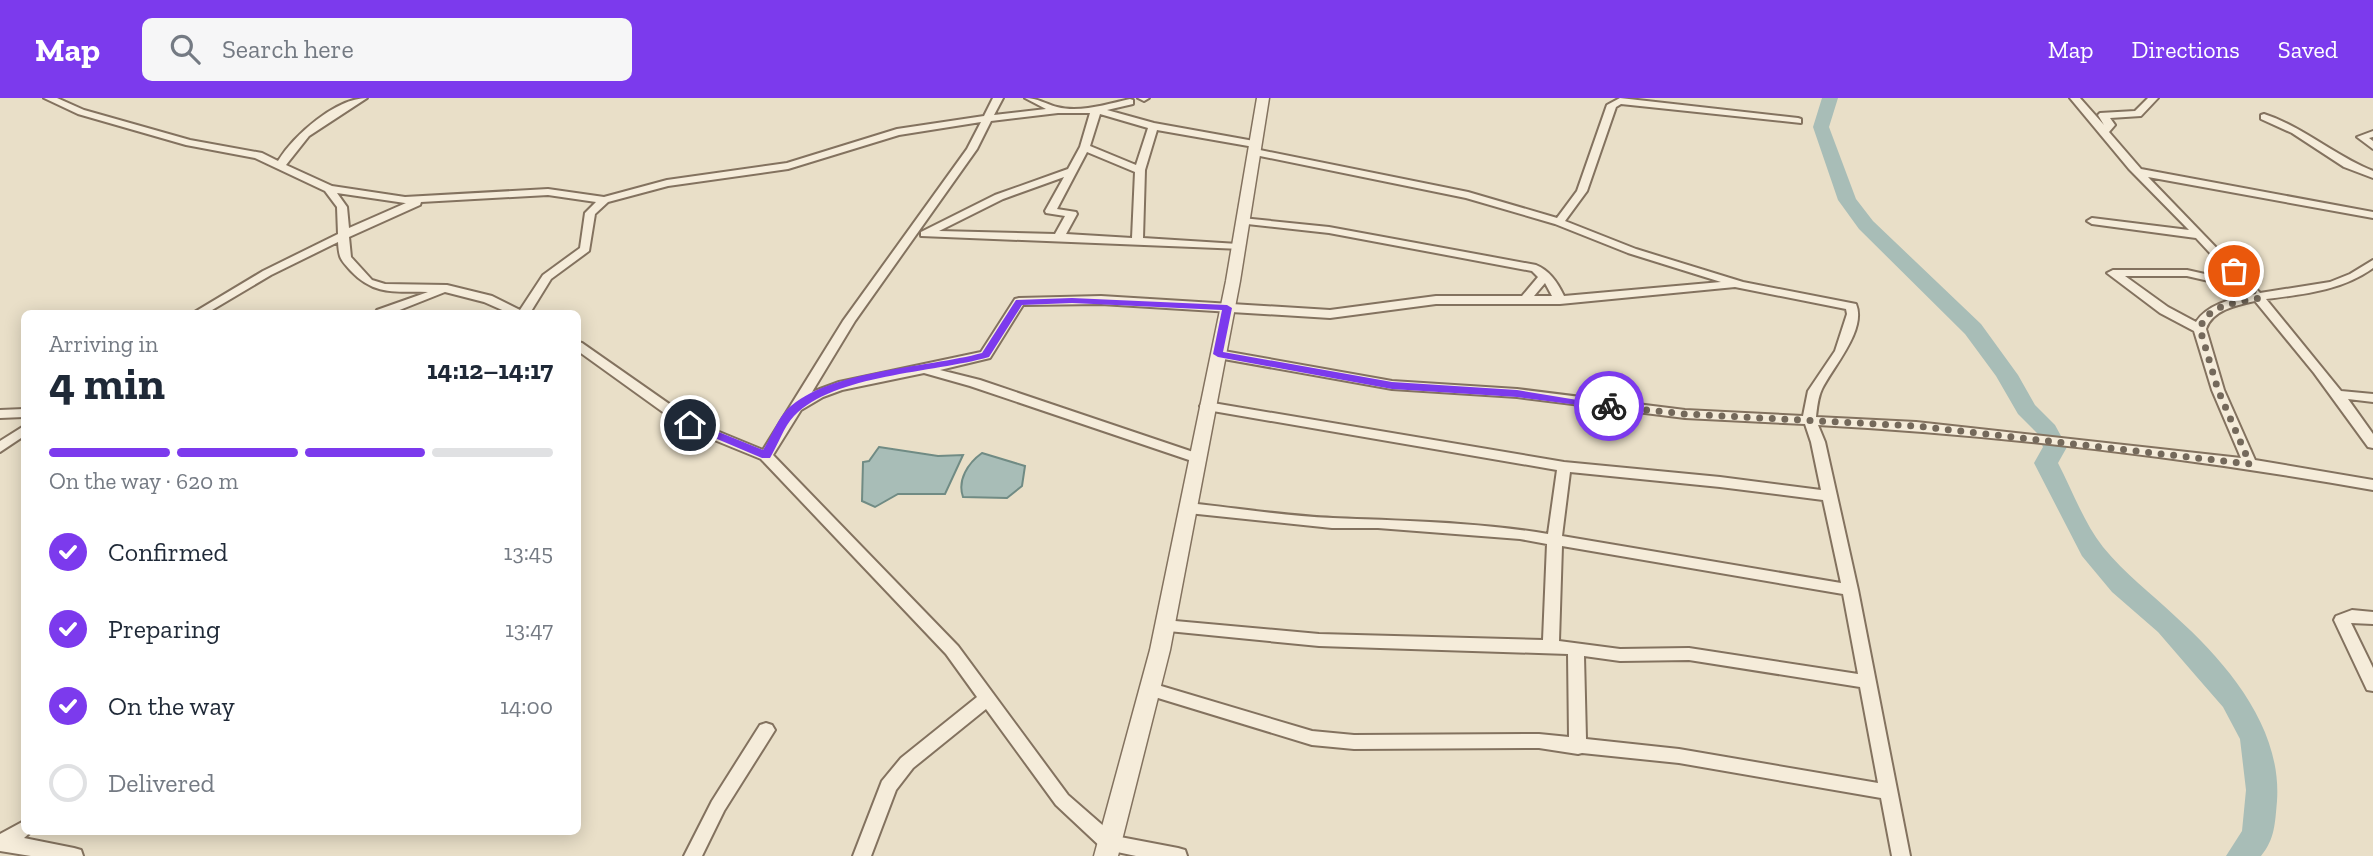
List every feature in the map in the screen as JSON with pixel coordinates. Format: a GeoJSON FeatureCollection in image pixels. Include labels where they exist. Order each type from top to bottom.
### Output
{"type":"FeatureCollection","features":[{"type":"Feature","properties":{"kind":"street"},"geometry":{"type":"LineString","coordinates":[[49,98],[81,112],[189,143],[258,155],[329,189],[376,198],[423,201],[548,192],[604,200],[667,183],[788,166],[897,132],[1058,110],[1096,110],[1130,102]]}},
{"type":"Feature","properties":{"kind":"street"},"geometry":{"type":"LineString","coordinates":[[281,165],[288,151],[323,119],[362,98]]}},
{"type":"Feature","properties":{"kind":"street"},"geometry":{"type":"LineString","coordinates":[[766,456],[789,414],[901,245],[972,149],[998,98]]}},
{"type":"Feature","properties":{"kind":"street"},"geometry":{"type":"LineString","coordinates":[[1030,98],[1058,110]]}},
{"type":"Feature","properties":{"kind":"street"},"geometry":{"type":"LineString","coordinates":[[1108,849],[1151,689],[1164,626],[1227,308],[1262,98]]}},
{"type":"Feature","properties":{"kind":"street"},"geometry":{"type":"LineString","coordinates":[[2075,98],[2139,173],[2260,298],[2337,394],[2373,444]]}},
{"type":"Feature","properties":{"kind":"street"},"geometry":{"type":"LineString","coordinates":[[2103,133],[2110,125],[2103,115],[2138,114],[2154,98]]}},
{"type":"Feature","properties":{"kind":"street"},"geometry":{"type":"LineString","coordinates":[[1559,222],[1582,191],[1612,105],[1626,100],[1798,121]]}},
{"type":"Feature","properties":{"kind":"street"},"geometry":{"type":"LineString","coordinates":[[1096,110],[1153,126],[1468,195],[1559,222],[1632,251],[1741,285],[1853,307],[1841,351],[1814,391],[1809,418],[1818,442],[1850,590],[1901,856]]}},
{"type":"Feature","properties":{"kind":"street"},"geometry":{"type":"LineString","coordinates":[[1059,237],[1072,214],[1050,211],[1085,147],[1096,110]]}},
{"type":"Feature","properties":{"kind":"street"},"geometry":{"type":"LineString","coordinates":[[2264,117],[2295,131],[2348,165],[2373,175]]}},
{"type":"Feature","properties":{"kind":"street"},"geometry":{"type":"LineString","coordinates":[[1137,242],[1140,170],[1153,126]]}},
{"type":"Feature","properties":{"kind":"street"},"geometry":{"type":"LineString","coordinates":[[2373,134],[2362,137],[2373,146]]}},
{"type":"Feature","properties":{"kind":"street"},"geometry":{"type":"LineString","coordinates":[[1085,147],[1140,170]]}},
{"type":"Feature","properties":{"kind":"street"},"geometry":{"type":"LineString","coordinates":[[901,245],[1036,181],[1071,171]]}},
{"type":"Feature","properties":{"kind":"street"},"geometry":{"type":"LineString","coordinates":[[2139,173],[2373,215]]}},
{"type":"Feature","properties":{"kind":"street"},"geometry":{"type":"LineString","coordinates":[[329,189],[342,207],[345,258],[368,282],[384,287],[447,289],[488,299],[511,310]]}},
{"type":"Feature","properties":{"kind":"street"},"geometry":{"type":"LineString","coordinates":[[526,310],[547,277],[585,249],[590,213],[604,200]]}},
{"type":"Feature","properties":{"kind":"street"},"geometry":{"type":"LineString","coordinates":[[204,310],[267,274],[344,238],[378,218],[423,201]]}},
{"type":"Feature","properties":{"kind":"street"},"geometry":{"type":"LineString","coordinates":[[1242,221],[1329,230],[1536,268],[1545,276],[1560,300]]}},
{"type":"Feature","properties":{"kind":"street"},"geometry":{"type":"LineString","coordinates":[[2092,221],[2199,235]]}},
{"type":"Feature","properties":{"kind":"street"},"geometry":{"type":"LineString","coordinates":[[925,234],[1059,237],[1238,247]]}},
{"type":"Feature","properties":{"kind":"street"},"geometry":{"type":"LineString","coordinates":[[2250,464],[2218,390],[2200,329],[2203,320],[2217,309],[2349,280],[2373,263]]}},
{"type":"Feature","properties":{"kind":"street"},"geometry":{"type":"LineString","coordinates":[[2200,329],[2164,310],[2113,273],[2187,273],[2249,287]]}},
{"type":"Feature","properties":{"kind":"street"},"geometry":{"type":"LineString","coordinates":[[1525,300],[1545,276]]}},
{"type":"Feature","properties":{"kind":"street"},"geometry":{"type":"LineString","coordinates":[[789,414],[826,388],[912,370],[951,365],[986,355],[1019,302],[1101,300],[1330,314],[1436,300],[1560,300],[1741,285]]}},
{"type":"Feature","properties":{"kind":"street"},"geometry":{"type":"LineString","coordinates":[[389,310],[447,289]]}},
{"type":"Feature","properties":{"kind":"street"},"geometry":{"type":"LineString","coordinates":[[581,348],[690,425],[766,456],[952,650],[1062,800],[1108,849],[1178,856]]}},
{"type":"Feature","properties":{"kind":"street"},"geometry":{"type":"LineString","coordinates":[[1218,354],[1392,385],[1517,393],[1685,414],[1809,418],[1999,435],[2250,464],[2373,485]]}},
{"type":"Feature","properties":{"kind":"street"},"geometry":{"type":"LineString","coordinates":[[912,370],[975,383],[1197,458]]}},
{"type":"Feature","properties":{"kind":"street"},"geometry":{"type":"LineString","coordinates":[[2337,394],[2373,398]]}},
{"type":"Feature","properties":{"kind":"street"},"geometry":{"type":"LineString","coordinates":[[1207,406],[1516,456],[1564,467],[1830,496]]}},
{"type":"Feature","properties":{"kind":"street"},"geometry":{"type":"LineString","coordinates":[[0,414],[21,413]]}},
{"type":"Feature","properties":{"kind":"street"},"geometry":{"type":"LineString","coordinates":[[0,448],[21,432]]}},
{"type":"Feature","properties":{"kind":"street"},"geometry":{"type":"LineString","coordinates":[[1551,646],[1555,542],[1564,467]]}},
{"type":"Feature","properties":{"kind":"street"},"geometry":{"type":"LineString","coordinates":[[1188,508],[1332,523],[1378,523],[1520,534],[1555,542],[1694,561],[1850,590]]}},
{"type":"Feature","properties":{"kind":"street"},"geometry":{"type":"LineString","coordinates":[[2373,618],[2352,616],[2342,620],[2373,685]]}},
{"type":"Feature","properties":{"kind":"street"},"geometry":{"type":"LineString","coordinates":[[1164,626],[1319,640],[1551,646],[1620,655],[1660,652],[1868,682]]}},
{"type":"Feature","properties":{"kind":"street"},"geometry":{"type":"LineString","coordinates":[[1576,649],[1578,747]]}},
{"type":"Feature","properties":{"kind":"street"},"geometry":{"type":"LineString","coordinates":[[1151,689],[1312,738],[1354,742],[1539,741],[1679,756],[1889,792]]}},
{"type":"Feature","properties":{"kind":"street"},"geometry":{"type":"LineString","coordinates":[[862,856],[888,786],[907,763],[987,699]]}},
{"type":"Feature","properties":{"kind":"street"},"geometry":{"type":"LineString","coordinates":[[693,856],[718,806],[766,730]]}},
{"type":"Feature","properties":{"kind":"street"},"geometry":{"type":"LineString","coordinates":[[0,842],[21,831]]}},
{"type":"Feature","properties":{"kind":"street"},"geometry":{"type":"LineString","coordinates":[[0,842],[74,856]]}},
{"type":"Feature","properties":{"kind":"water"},"geometry":{"type":"Polygon","coordinates":[[[879,447],[938,456],[963,455],[945,494],[898,494],[875,507],[862,501],[863,462],[869,461],[879,447]]]}},
{"type":"Feature","properties":{"kind":"water"},"geometry":{"type":"Polygon","coordinates":[[[982,453],[1025,466],[1022,486],[1007,498],[963,497],[961,484],[965,472],[982,453]]]}},
{"type":"Feature","properties":{"kind":"waterway"},"geometry":{"type":"LineString","coordinates":[[1830,98],[1821,127],[1847,200],[1866,225],[1973,329],[2007,375],[2026,409],[2047,430],[2055,447],[2046,463],[2091,550],[2121,585],[2168,625],[2233,699],[2255,739],[2262,790],[2258,836],[2242,856]]}},
{"type":"Feature","properties":{"kind":"way so far"},"geometry":{"type":"LineString","coordinates":[[1609,406],[1685,414],[1734,414],[1916,426],[2250,464],[2218,390],[2200,329],[2209,314],[2226,305],[2260,298],[2234,271]]}},
{"type":"Feature","properties":{"kind":"route"},"geometry":{"type":"LineString","coordinates":[[690,425],[766,456],[789,414],[826,388],[912,370],[951,365],[986,355],[1019,302],[1072,300],[1227,308],[1218,354],[1392,385],[1517,393],[1609,406]]}}]}
